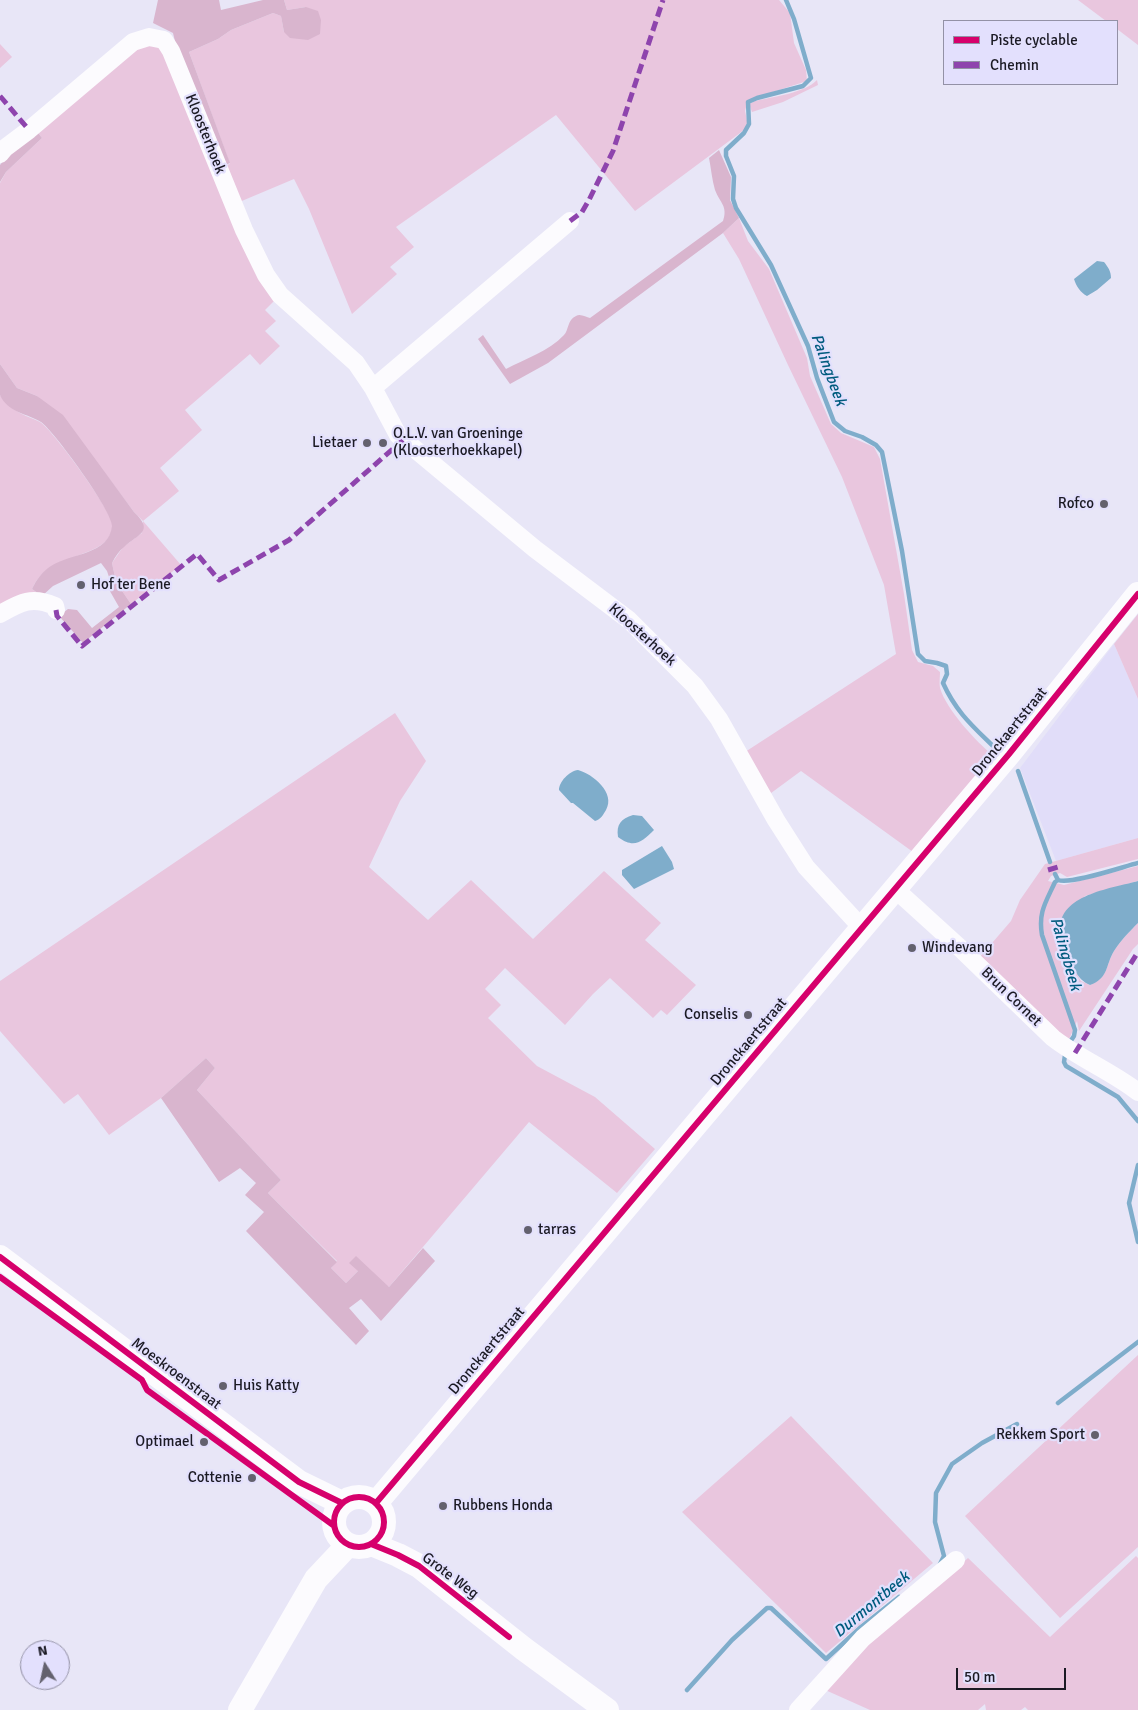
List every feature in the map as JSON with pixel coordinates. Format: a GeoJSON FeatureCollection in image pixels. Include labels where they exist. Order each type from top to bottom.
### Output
{"type":"FeatureCollection","features":[{"type":"Feature","properties":{"kind":"main road","name":"Dronckaertstraat"},"geometry":{"type":"LineString","coordinates":[[376,1503],[895,890],[1009,754],[1138,594]]}},
{"type":"Feature","properties":{"kind":"main road","name":"Moeskroenstraat"},"geometry":{"type":"LineString","coordinates":[[0,1257],[299,1482],[324,1511],[352,1529]]}},
{"type":"Feature","properties":{"kind":"main road"},"geometry":{"type":"LineString","coordinates":[[240,1710],[316,1579],[352,1529],[384,1518],[382,1510],[368,1498],[360,1496],[351,1497],[352,1529]]}},
{"type":"Feature","properties":{"kind":"main road","name":"Grote Weg"},"geometry":{"type":"LineString","coordinates":[[352,1529],[404,1549],[419,1566],[517,1643],[607,1710]]}},
{"type":"Feature","properties":{"kind":"street","name":"Kloosterhoek"},"geometry":{"type":"LineString","coordinates":[[0,154],[133,42],[149,37],[164,40],[171,51],[244,230],[266,275],[280,295],[356,363],[373,388],[398,435],[534,549],[628,620],[665,654],[695,686],[719,719],[766,803],[806,867],[862,928]]}},
{"type":"Feature","properties":{"kind":"street"},"geometry":{"type":"LineString","coordinates":[[373,388],[570,221]]}},
{"type":"Feature","properties":{"kind":"street"},"geometry":{"type":"LineString","coordinates":[[0,614],[31,600],[45,601],[55,606],[56,610]]}},
{"type":"Feature","properties":{"kind":"street","name":"Brun Cornet"},"geometry":{"type":"LineString","coordinates":[[895,890],[960,948],[1066,1048],[1096,1064],[1138,1092]]}},
{"type":"Feature","properties":{"kind":"street"},"geometry":{"type":"LineString","coordinates":[[798,1710],[863,1638],[956,1560]]}},
{"type":"Feature","properties":{"kind":"shaded area"},"geometry":{"type":"Polygon","coordinates":[[[158,0],[219,0],[221,10],[263,0],[284,0],[287,10],[306,7],[318,11],[321,20],[320,34],[308,40],[290,38],[284,32],[281,16],[273,13],[231,30],[218,39],[189,52],[230,163],[223,166],[178,54],[173,33],[153,23],[158,0]]]}},
{"type":"Feature","properties":{"kind":"shaded area"},"geometry":{"type":"Polygon","coordinates":[[[284,0],[779,0],[790,13],[794,43],[806,70],[807,81],[748,100],[745,111],[748,125],[744,130],[635,211],[556,115],[396,227],[414,247],[390,267],[397,274],[352,314],[309,209],[294,179],[237,203],[223,166],[230,164],[189,52],[218,39],[231,30],[273,13],[281,16],[284,32],[306,7],[287,10],[284,0]]]}},
{"type":"Feature","properties":{"kind":"shaded area"},"geometry":{"type":"Polygon","coordinates":[[[1078,0],[1138,0],[1138,45],[1118,30],[1118,20],[1105,20],[1078,0]]]}},
{"type":"Feature","properties":{"kind":"shaded area"},"geometry":{"type":"Polygon","coordinates":[[[151,43],[165,52],[277,298],[265,310],[276,321],[265,331],[280,346],[260,365],[250,354],[185,410],[202,430],[160,468],[179,491],[143,521],[107,476],[37,396],[17,388],[0,364],[0,183],[6,172],[42,138],[36,130],[124,56],[151,43]]]}},
{"type":"Feature","properties":{"kind":"shaded area"},"geometry":{"type":"Polygon","coordinates":[[[0,44],[12,57],[0,68],[0,44]]]}},
{"type":"Feature","properties":{"kind":"shaded area"},"geometry":{"type":"Polygon","coordinates":[[[817,80],[818,85],[783,102],[752,112],[749,104],[755,101],[797,91],[817,80]]]}},
{"type":"Feature","properties":{"kind":"shaded area"},"geometry":{"type":"Polygon","coordinates":[[[36,130],[42,138],[6,172],[0,182],[0,165],[10,153],[36,130]]]}},
{"type":"Feature","properties":{"kind":"shaded area"},"geometry":{"type":"Polygon","coordinates":[[[719,150],[731,177],[730,200],[739,218],[723,233],[548,363],[510,384],[478,339],[483,335],[506,369],[529,358],[558,341],[566,333],[573,318],[579,315],[590,318],[723,221],[725,212],[715,190],[709,158],[719,150]]]}},
{"type":"Feature","properties":{"kind":"shaded area"},"geometry":{"type":"Polygon","coordinates":[[[739,218],[748,241],[769,269],[807,358],[810,376],[831,424],[841,433],[874,447],[880,459],[912,650],[918,662],[933,666],[940,672],[940,688],[948,706],[971,734],[994,756],[913,852],[801,771],[767,796],[745,752],[896,654],[884,585],[842,477],[739,259],[723,233],[739,218]]]}},
{"type":"Feature","properties":{"kind":"shaded area"},"geometry":{"type":"Polygon","coordinates":[[[0,364],[17,388],[37,396],[63,415],[143,524],[142,532],[120,550],[112,563],[116,582],[131,604],[83,643],[59,616],[68,609],[77,610],[92,628],[119,607],[107,586],[111,583],[107,571],[101,563],[53,586],[42,596],[32,589],[40,576],[51,566],[88,552],[104,543],[109,536],[112,526],[110,518],[82,472],[48,428],[41,422],[13,409],[3,401],[0,395],[0,364]]]}},
{"type":"Feature","properties":{"kind":"shaded area"},"geometry":{"type":"Polygon","coordinates":[[[0,395],[15,410],[40,422],[47,428],[80,470],[109,514],[112,522],[112,531],[102,544],[94,549],[58,563],[43,573],[32,589],[42,596],[0,611],[0,395]]]}},
{"type":"Feature","properties":{"kind":"shaded area"},"geometry":{"type":"Polygon","coordinates":[[[143,521],[181,565],[131,604],[116,582],[112,563],[123,547],[142,533],[143,521]]]}},
{"type":"Feature","properties":{"kind":"shaded area"},"geometry":{"type":"Polygon","coordinates":[[[1138,614],[1138,699],[1114,644],[1138,614]]]}},
{"type":"Feature","properties":{"kind":"shaded area"},"geometry":{"type":"Polygon","coordinates":[[[1114,644],[1138,699],[1138,838],[1056,861],[1020,768],[1114,644]]]}},
{"type":"Feature","properties":{"kind":"shaded area"},"geometry":{"type":"Polygon","coordinates":[[[395,713],[426,761],[400,801],[369,867],[428,920],[471,880],[533,939],[604,871],[661,923],[645,940],[696,985],[667,1015],[661,1010],[653,1018],[610,978],[565,1025],[505,968],[485,989],[501,1005],[488,1018],[537,1066],[595,1097],[655,1149],[617,1193],[529,1122],[389,1287],[358,1271],[346,1283],[331,1268],[337,1261],[268,1193],[281,1180],[197,1090],[215,1068],[206,1058],[161,1098],[109,1135],[78,1094],[64,1104],[0,1031],[0,981],[395,713]]]}},
{"type":"Feature","properties":{"kind":"shaded area"},"geometry":{"type":"Polygon","coordinates":[[[1138,838],[1138,859],[1067,877],[1060,873],[1051,876],[1048,881],[1064,885],[1138,866],[1138,881],[1085,896],[1061,939],[1081,981],[1090,985],[1104,975],[1114,951],[1138,923],[1138,944],[1079,1031],[1077,1021],[1068,1042],[980,957],[1011,921],[1020,900],[1045,864],[1138,838]]]}},
{"type":"Feature","properties":{"kind":"shaded area"},"geometry":{"type":"Polygon","coordinates":[[[206,1058],[215,1068],[197,1090],[281,1180],[268,1193],[337,1262],[331,1268],[346,1283],[358,1271],[349,1263],[356,1256],[389,1287],[423,1248],[435,1261],[381,1321],[361,1299],[349,1308],[369,1331],[356,1345],[246,1231],[264,1212],[245,1195],[256,1183],[240,1168],[219,1182],[161,1098],[206,1058]]]}},
{"type":"Feature","properties":{"kind":"shaded area","name":"Rekkem Sport"},"geometry":{"type":"Polygon","coordinates":[[[1138,1355],[1138,1547],[1060,1618],[965,1516],[1138,1355]]]}},
{"type":"Feature","properties":{"kind":"shaded area"},"geometry":{"type":"Polygon","coordinates":[[[791,1416],[933,1563],[826,1653],[682,1512],[791,1416]]]}},
{"type":"Feature","properties":{"kind":"shaded area"},"geometry":{"type":"Polygon","coordinates":[[[1136,1556],[1138,1558],[1138,1710],[1028,1710],[1025,1707],[1021,1710],[986,1710],[985,1704],[978,1710],[870,1710],[823,1689],[877,1631],[939,1584],[968,1558],[1050,1637],[1136,1556]]]}},
{"type":"Feature","properties":{"kind":"water"},"geometry":{"type":"Polygon","coordinates":[[[1097,261],[1104,262],[1109,269],[1111,278],[1087,296],[1079,289],[1074,279],[1097,261]]]}},
{"type":"Feature","properties":{"kind":"water"},"geometry":{"type":"Polygon","coordinates":[[[578,770],[596,780],[608,797],[606,810],[595,821],[571,803],[559,790],[565,777],[571,772],[578,770]]]}},
{"type":"Feature","properties":{"kind":"water"},"geometry":{"type":"Polygon","coordinates":[[[633,815],[642,816],[654,830],[638,843],[629,843],[618,837],[620,823],[625,818],[633,815]]]}},
{"type":"Feature","properties":{"kind":"water"},"geometry":{"type":"Polygon","coordinates":[[[662,846],[674,869],[634,889],[622,875],[622,870],[662,846]]]}},
{"type":"Feature","properties":{"kind":"water"},"geometry":{"type":"Polygon","coordinates":[[[1138,881],[1138,923],[1114,951],[1104,975],[1090,985],[1081,979],[1075,971],[1063,942],[1060,926],[1063,915],[1070,906],[1091,894],[1138,881]]]}},
{"type":"Feature","properties":{"kind":"waterway","name":"Palingbeek"},"geometry":{"type":"LineString","coordinates":[[786,0],[794,19],[811,78],[803,86],[748,102],[749,124],[744,133],[726,150],[726,156],[734,176],[733,199],[736,208],[771,265],[808,346],[817,378],[834,422],[845,431],[862,437],[876,445],[882,452],[902,551],[918,654],[925,661],[946,666],[947,674],[943,683],[948,694],[967,720],[998,751]]}},
{"type":"Feature","properties":{"kind":"waterway","name":"Palingbeek"},"geometry":{"type":"LineString","coordinates":[[1018,771],[1050,862]]}},
{"type":"Feature","properties":{"kind":"waterway"},"geometry":{"type":"LineString","coordinates":[[1058,880],[1084,878],[1138,863]]}},
{"type":"Feature","properties":{"kind":"waterway","name":"Palingbeek"},"geometry":{"type":"LineString","coordinates":[[1055,874],[1058,880],[1055,882],[1044,907],[1041,927],[1042,935],[1075,1030],[1070,1042]]}},
{"type":"Feature","properties":{"kind":"waterway","name":"Palingbeek"},"geometry":{"type":"LineString","coordinates":[[1065,1055],[1064,1062],[1066,1066],[1118,1097],[1138,1121]]}},
{"type":"Feature","properties":{"kind":"waterway","name":"Palingbeek"},"geometry":{"type":"LineString","coordinates":[[1138,1165],[1129,1203],[1138,1242]]}},
{"type":"Feature","properties":{"kind":"waterway","name":"Durmontbeek"},"geometry":{"type":"LineString","coordinates":[[1058,1403],[1138,1342]]}},
{"type":"Feature","properties":{"kind":"waterway","name":"Durmontbeek"},"geometry":{"type":"LineString","coordinates":[[940,1564],[944,1556],[935,1522],[936,1493],[952,1464],[982,1443],[1017,1424]]}},
{"type":"Feature","properties":{"kind":"waterway","name":"Durmontbeek"},"geometry":{"type":"LineString","coordinates":[[687,1690],[732,1640],[767,1608],[771,1608],[826,1659],[861,1627],[899,1597]]}},
{"type":"Feature","properties":{"kind":"marked path"},"geometry":{"type":"LineString","coordinates":[[570,221],[582,212],[613,151],[663,0]]}},
{"type":"Feature","properties":{"kind":"marked path"},"geometry":{"type":"LineString","coordinates":[[0,96],[29,130]]}},
{"type":"Feature","properties":{"kind":"marked path"},"geometry":{"type":"LineString","coordinates":[[56,610],[57,616],[82,646],[197,554],[219,580],[289,540],[403,440]]}},
{"type":"Feature","properties":{"kind":"marked path"},"geometry":{"type":"LineString","coordinates":[[1048,870],[1058,867]]}},
{"type":"Feature","properties":{"kind":"marked path"},"geometry":{"type":"LineString","coordinates":[[1075,1053],[1138,952]]}},
{"type":"Feature","properties":{"kind":"cycle path"},"geometry":{"type":"LineString","coordinates":[[376,1503],[1009,754],[1138,594]]}},
{"type":"Feature","properties":{"kind":"cycle path"},"geometry":{"type":"LineString","coordinates":[[0,1257],[299,1482],[342,1503]]}},
{"type":"Feature","properties":{"kind":"cycle path"},"geometry":{"type":"LineString","coordinates":[[0,1277],[142,1380],[147,1390],[333,1525]]}},
{"type":"Feature","properties":{"kind":"cycle path"},"geometry":{"type":"LineString","coordinates":[[354,1497],[364,1497],[377,1504],[384,1517],[384,1522],[384,1527],[377,1540],[364,1547],[354,1547],[345,1543],[338,1536],[334,1527],[334,1517],[338,1508],[345,1501],[354,1497]]}},
{"type":"Feature","properties":{"kind":"cycle path"},"geometry":{"type":"LineString","coordinates":[[371,1544],[419,1566],[509,1637]]}},
{"type":"Feature","properties":{"kind":"place","name":"Lietaer"},"geometry":{"type":"Point","coordinates":[367,443]}},
{"type":"Feature","properties":{"kind":"place","name":"O.L.V. van Groeninge (Kloosterhoekkapel)"},"geometry":{"type":"Point","coordinates":[383,443]}},
{"type":"Feature","properties":{"kind":"place","name":"Rofco"},"geometry":{"type":"Point","coordinates":[1104,504]}},
{"type":"Feature","properties":{"kind":"place","name":"Hof ter Bene"},"geometry":{"type":"Point","coordinates":[81,585]}},
{"type":"Feature","properties":{"kind":"place","name":"Windevang"},"geometry":{"type":"Point","coordinates":[912,948]}},
{"type":"Feature","properties":{"kind":"place","name":"Conselis"},"geometry":{"type":"Point","coordinates":[748,1015]}},
{"type":"Feature","properties":{"kind":"place","name":"tarras"},"geometry":{"type":"Point","coordinates":[528,1230]}},
{"type":"Feature","properties":{"kind":"place","name":"Huis Katty"},"geometry":{"type":"Point","coordinates":[223,1386]}},
{"type":"Feature","properties":{"kind":"place","name":"Rekkem Sport"},"geometry":{"type":"Point","coordinates":[1095,1435]}},
{"type":"Feature","properties":{"kind":"place","name":"Optimael"},"geometry":{"type":"Point","coordinates":[204,1442]}},
{"type":"Feature","properties":{"kind":"place","name":"Cottenie"},"geometry":{"type":"Point","coordinates":[252,1478]}},
{"type":"Feature","properties":{"kind":"place","name":"Rubbens Honda"},"geometry":{"type":"Point","coordinates":[443,1506]}}]}
